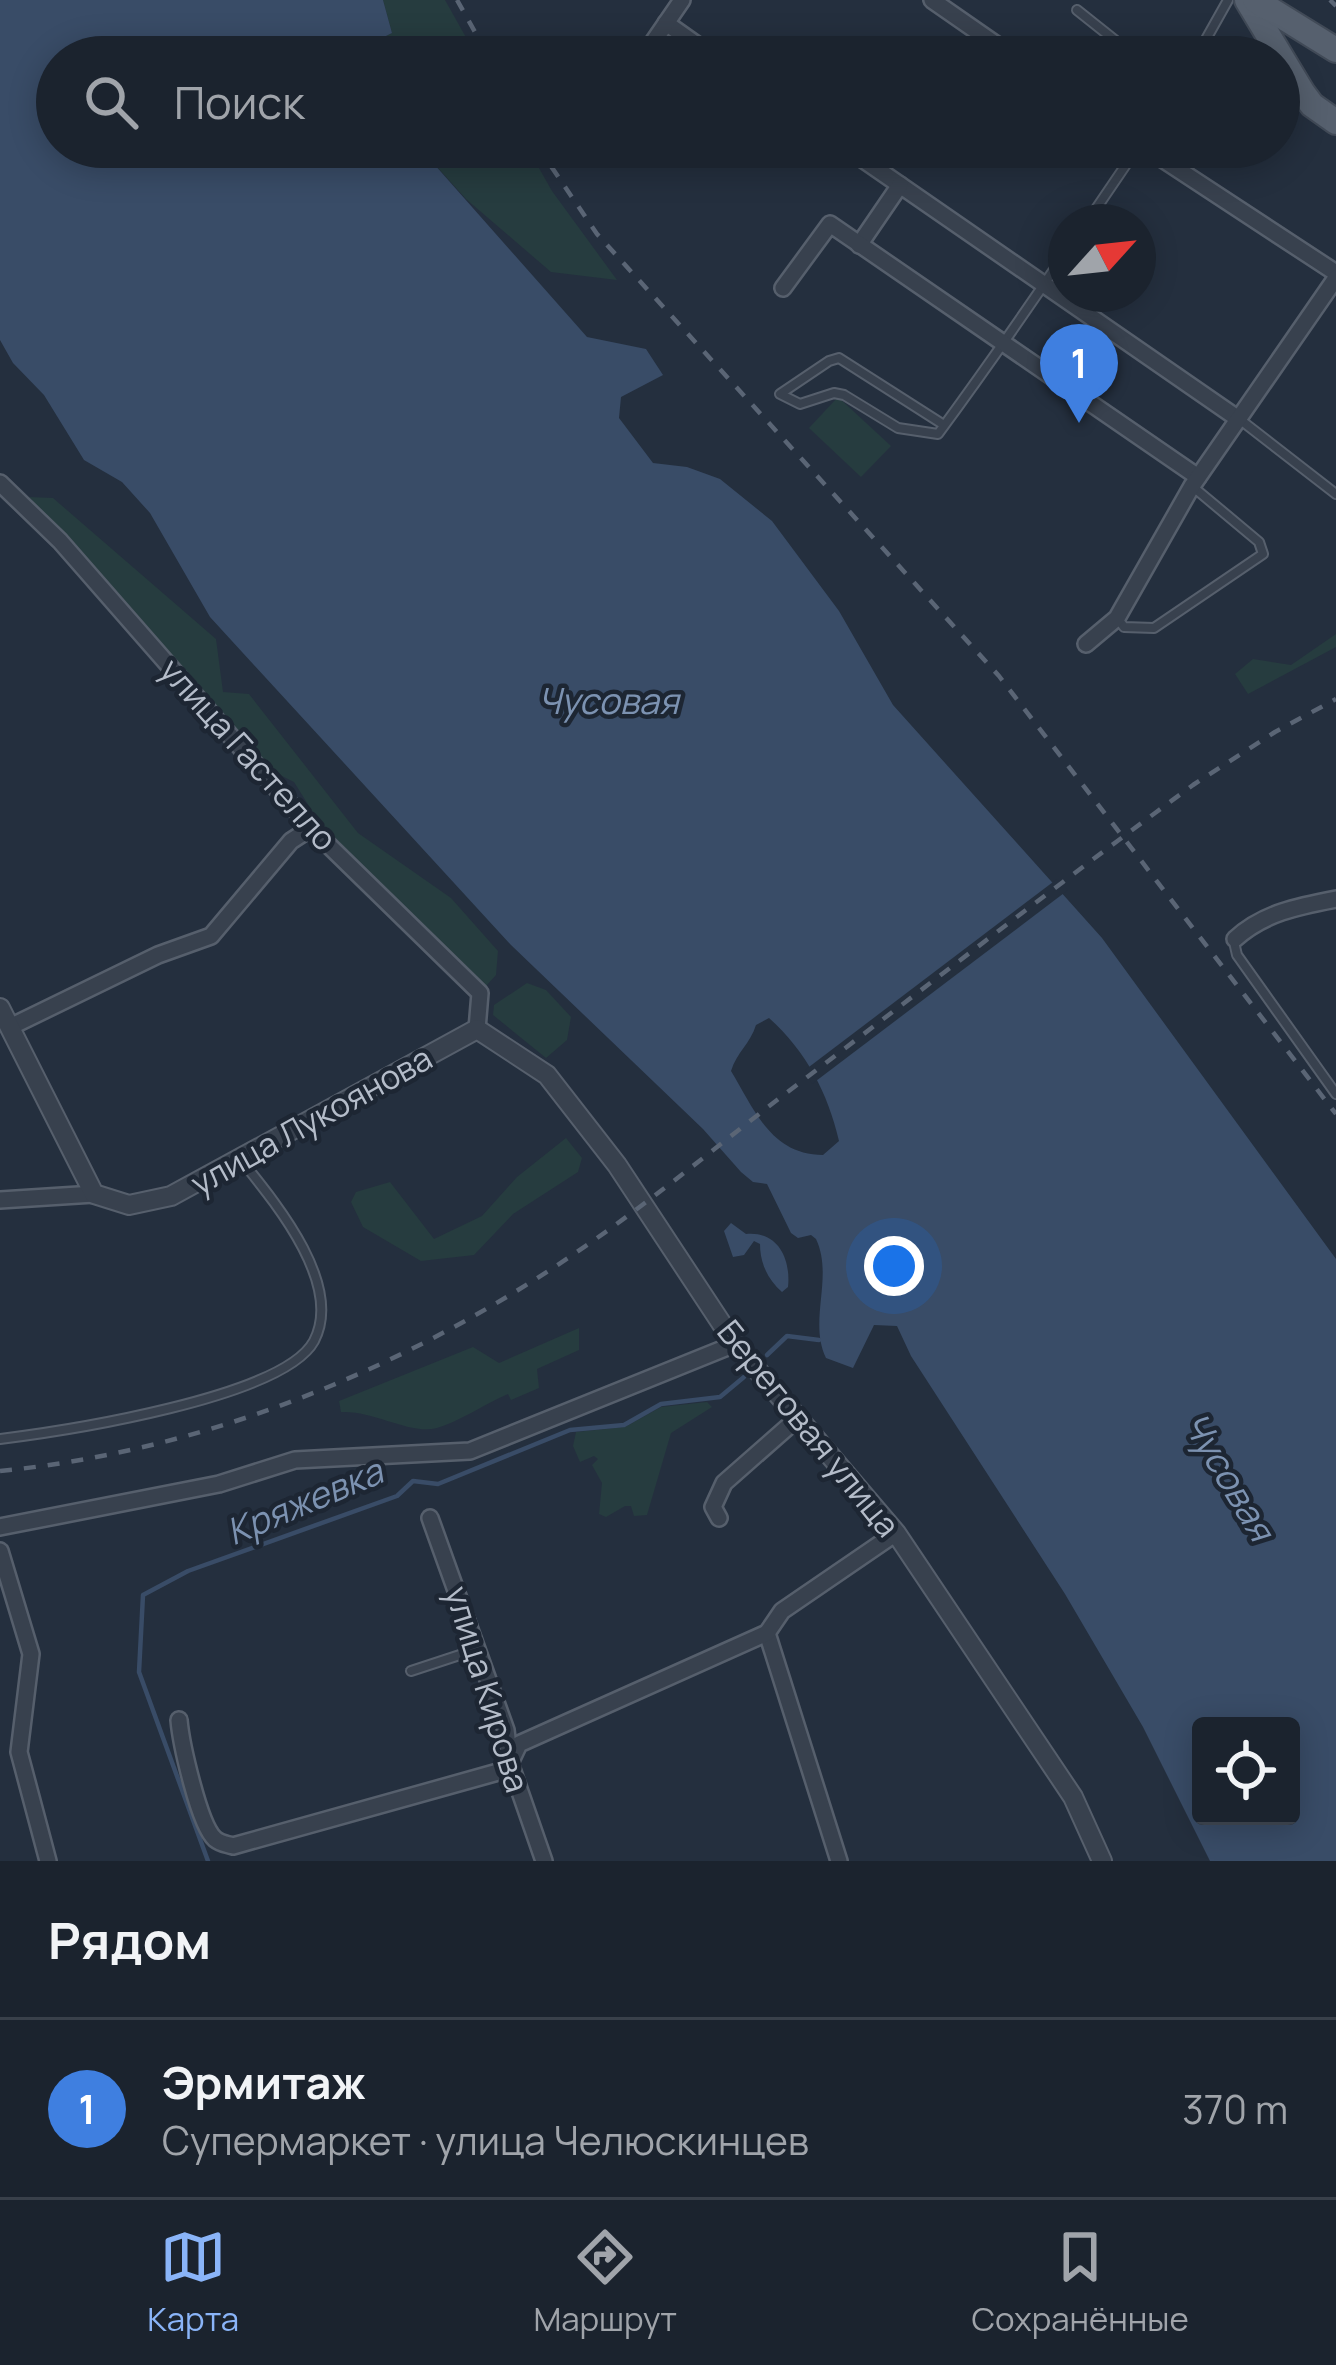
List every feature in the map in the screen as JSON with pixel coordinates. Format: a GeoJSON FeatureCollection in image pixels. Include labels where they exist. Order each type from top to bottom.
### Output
{"type":"FeatureCollection","features":[{"type":"Feature","properties":{"kind":"main road"},"geometry":{"type":"LineString","coordinates":[[1251,0],[1336,50]]}},
{"type":"Feature","properties":{"kind":"main road"},"geometry":{"type":"LineString","coordinates":[[1251,0],[1271,36]]}},
{"type":"Feature","properties":{"kind":"main road"},"geometry":{"type":"LineString","coordinates":[[1300,88],[1312,105],[1336,122]]}},
{"type":"Feature","properties":{"kind":"street"},"geometry":{"type":"LineString","coordinates":[[657,36],[682,0]]}},
{"type":"Feature","properties":{"kind":"street"},"geometry":{"type":"LineString","coordinates":[[932,0],[984,36]]}},
{"type":"Feature","properties":{"kind":"street"},"geometry":{"type":"LineString","coordinates":[[666,23],[684,36]]}},
{"type":"Feature","properties":{"kind":"street"},"geometry":{"type":"LineString","coordinates":[[875,168],[1237,418]]}},
{"type":"Feature","properties":{"kind":"street"},"geometry":{"type":"LineString","coordinates":[[1086,644],[1117,618],[1195,481],[1336,275],[1173,168]]}},
{"type":"Feature","properties":{"kind":"street"},"geometry":{"type":"LineString","coordinates":[[859,244],[900,185]]}},
{"type":"Feature","properties":{"kind":"street"},"geometry":{"type":"LineString","coordinates":[[784,288],[830,224],[1195,481]]}},
{"type":"Feature","properties":{"kind":"street","name":"улица Гастелло"},"geometry":{"type":"LineString","coordinates":[[0,483],[60,541],[311,828],[480,993],[477,1029]]}},
{"type":"Feature","properties":{"kind":"street"},"geometry":{"type":"LineString","coordinates":[[10,1027],[158,955],[212,936],[291,842],[311,828]]}},
{"type":"Feature","properties":{"kind":"street"},"geometry":{"type":"LineString","coordinates":[[1234,939],[1268,917],[1336,899]]}},
{"type":"Feature","properties":{"kind":"street"},"geometry":{"type":"LineString","coordinates":[[0,1008],[94,1194]]}},
{"type":"Feature","properties":{"kind":"street","name":"улица Лукоянова"},"geometry":{"type":"LineString","coordinates":[[0,1200],[94,1194],[129,1205],[171,1196],[477,1029]]}},
{"type":"Feature","properties":{"kind":"street","name":"Береговая улица"},"geometry":{"type":"LineString","coordinates":[[477,1029],[547,1075],[617,1165],[735,1344],[896,1533],[1073,1797],[1102,1861]]}},
{"type":"Feature","properties":{"kind":"street"},"geometry":{"type":"LineString","coordinates":[[48,1861],[19,1752],[31,1654],[0,1550],[2,1527],[220,1484],[295,1460],[470,1450],[735,1344]]}},
{"type":"Feature","properties":{"kind":"street"},"geometry":{"type":"LineString","coordinates":[[719,1518],[713,1507],[724,1483],[799,1418]]}},
{"type":"Feature","properties":{"kind":"street","name":"улица Кирова"},"geometry":{"type":"LineString","coordinates":[[430,1518],[506,1730],[509,1762],[544,1861]]}},
{"type":"Feature","properties":{"kind":"street"},"geometry":{"type":"LineString","coordinates":[[179,1720],[190,1777],[212,1837],[233,1846],[482,1780],[509,1762],[519,1744],[767,1633],[782,1611],[896,1533]]}},
{"type":"Feature","properties":{"kind":"street"},"geometry":{"type":"LineString","coordinates":[[767,1633],[839,1861]]}},
{"type":"Feature","properties":{"kind":"lane"},"geometry":{"type":"LineString","coordinates":[[1208,36],[1228,0]]}},
{"type":"Feature","properties":{"kind":"lane"},"geometry":{"type":"LineString","coordinates":[[1077,10],[1110,36]]}},
{"type":"Feature","properties":{"kind":"lane"},"geometry":{"type":"LineString","coordinates":[[1100,204],[1126,168]]}},
{"type":"Feature","properties":{"kind":"lane"},"geometry":{"type":"LineString","coordinates":[[944,425],[839,358],[780,394],[800,404],[834,393],[844,395],[898,428],[938,434],[1048,278]]}},
{"type":"Feature","properties":{"kind":"lane"},"geometry":{"type":"LineString","coordinates":[[1237,418],[1336,494]]}},
{"type":"Feature","properties":{"kind":"lane"},"geometry":{"type":"LineString","coordinates":[[1117,618],[1124,627],[1154,628],[1263,554],[1259,542],[1195,481]]}},
{"type":"Feature","properties":{"kind":"lane"},"geometry":{"type":"LineString","coordinates":[[1234,939],[1237,955],[1336,1094]]}},
{"type":"Feature","properties":{"kind":"lane"},"geometry":{"type":"LineString","coordinates":[[0,1439],[73,1430],[207,1398],[298,1360],[315,1339],[321,1308],[303,1242],[240,1159]]}},
{"type":"Feature","properties":{"kind":"lane"},"geometry":{"type":"LineString","coordinates":[[411,1671],[478,1649]]}},
{"type":"Feature","properties":{"kind":"green space"},"geometry":{"type":"Polygon","coordinates":[[[383,0],[445,0],[465,36],[386,36],[392,33],[383,0]]]}},
{"type":"Feature","properties":{"kind":"green space"},"geometry":{"type":"Polygon","coordinates":[[[438,168],[539,168],[617,280],[551,272],[466,199],[438,168]]]}},
{"type":"Feature","properties":{"kind":"green space"},"geometry":{"type":"Polygon","coordinates":[[[838,397],[891,446],[861,477],[809,428],[838,397]]]}},
{"type":"Feature","properties":{"kind":"green space"},"geometry":{"type":"Polygon","coordinates":[[[29,497],[53,498],[216,639],[223,692],[249,694],[358,833],[451,898],[498,951],[496,975],[486,986],[319,822],[294,782],[272,771],[29,497]]]}},
{"type":"Feature","properties":{"kind":"green space"},"geometry":{"type":"Polygon","coordinates":[[[1336,634],[1336,647],[1248,694],[1235,674],[1253,659],[1291,665],[1336,634]]]}},
{"type":"Feature","properties":{"kind":"green space"},"geometry":{"type":"Polygon","coordinates":[[[527,983],[546,990],[571,1017],[567,1040],[546,1058],[493,1015],[494,1005],[527,983]]]}},
{"type":"Feature","properties":{"kind":"green space"},"geometry":{"type":"Polygon","coordinates":[[[566,1138],[582,1158],[578,1172],[513,1214],[474,1255],[421,1261],[363,1227],[351,1202],[356,1192],[390,1182],[434,1239],[482,1216],[517,1177],[566,1138]]]}},
{"type":"Feature","properties":{"kind":"green space"},"geometry":{"type":"Polygon","coordinates":[[[579,1328],[579,1350],[537,1369],[539,1388],[511,1400],[508,1394],[446,1425],[415,1428],[341,1412],[339,1401],[473,1347],[499,1363],[579,1328]]]}},
{"type":"Feature","properties":{"kind":"green space"},"geometry":{"type":"Polygon","coordinates":[[[707,1402],[712,1407],[671,1433],[647,1515],[634,1516],[631,1506],[606,1517],[599,1514],[602,1483],[592,1465],[598,1459],[594,1456],[580,1462],[573,1446],[576,1432],[625,1427],[661,1407],[707,1402]]]}},
{"type":"Feature","properties":{"kind":"water","name":"Чусовая"},"geometry":{"type":"Polygon","coordinates":[[[0,0],[383,0],[392,33],[386,36],[36,36],[36,168],[438,168],[587,337],[646,349],[663,375],[621,397],[619,418],[653,463],[687,467],[720,479],[772,521],[839,611],[893,705],[1102,938],[1336,1259],[1336,1861],[1210,1861],[1192,1825],[1143,1727],[1065,1594],[911,1356],[897,1326],[874,1325],[853,1368],[826,1358],[819,1329],[823,1268],[816,1239],[791,1233],[767,1184],[753,1182],[741,1172],[703,1129],[511,945],[210,617],[150,513],[122,482],[84,460],[44,395],[13,363],[0,340],[0,0]],[[769,1018],[756,1025],[731,1071],[777,1138],[805,1153],[823,1155],[839,1141],[829,1106],[805,1059],[769,1018]]]}},
{"type":"Feature","properties":{"kind":"water"},"geometry":{"type":"Polygon","coordinates":[[[731,1223],[746,1234],[766,1237],[780,1249],[788,1277],[788,1287],[782,1292],[765,1270],[760,1244],[754,1241],[744,1255],[733,1257],[724,1231],[731,1223]]]}},
{"type":"Feature","properties":{"kind":"pier"},"geometry":{"type":"Polygon","coordinates":[[[1057,879],[1068,890],[812,1084],[805,1070],[1057,879]]]}},
{"type":"Feature","properties":{"kind":"waterway","name":"Кряжевка"},"geometry":{"type":"LineString","coordinates":[[767,1355],[787,1336],[819,1340]]}},
{"type":"Feature","properties":{"kind":"waterway","name":"Кряжевка"},"geometry":{"type":"LineString","coordinates":[[208,1861],[139,1672],[143,1595],[188,1571],[397,1496],[413,1481],[438,1484],[570,1430],[624,1425],[661,1404],[720,1397],[744,1377]]}},
{"type":"Feature","properties":{"kind":"railway"},"geometry":{"type":"LineString","coordinates":[[457,0],[477,36]]}},
{"type":"Feature","properties":{"kind":"railway"},"geometry":{"type":"LineString","coordinates":[[1330,0],[1336,6]]}},
{"type":"Feature","properties":{"kind":"railway"},"geometry":{"type":"LineString","coordinates":[[552,168],[597,234],[999,676],[1336,1114]]}},
{"type":"Feature","properties":{"kind":"railway"},"geometry":{"type":"LineString","coordinates":[[0,1471],[152,1445],[299,1399],[370,1369],[506,1297],[625,1218],[1193,785],[1336,699]]}},
{"type":"Feature","properties":{"kind":"place","name":"Эрмитаж"},"geometry":{"type":"Point","coordinates":[1079,423]}}]}
